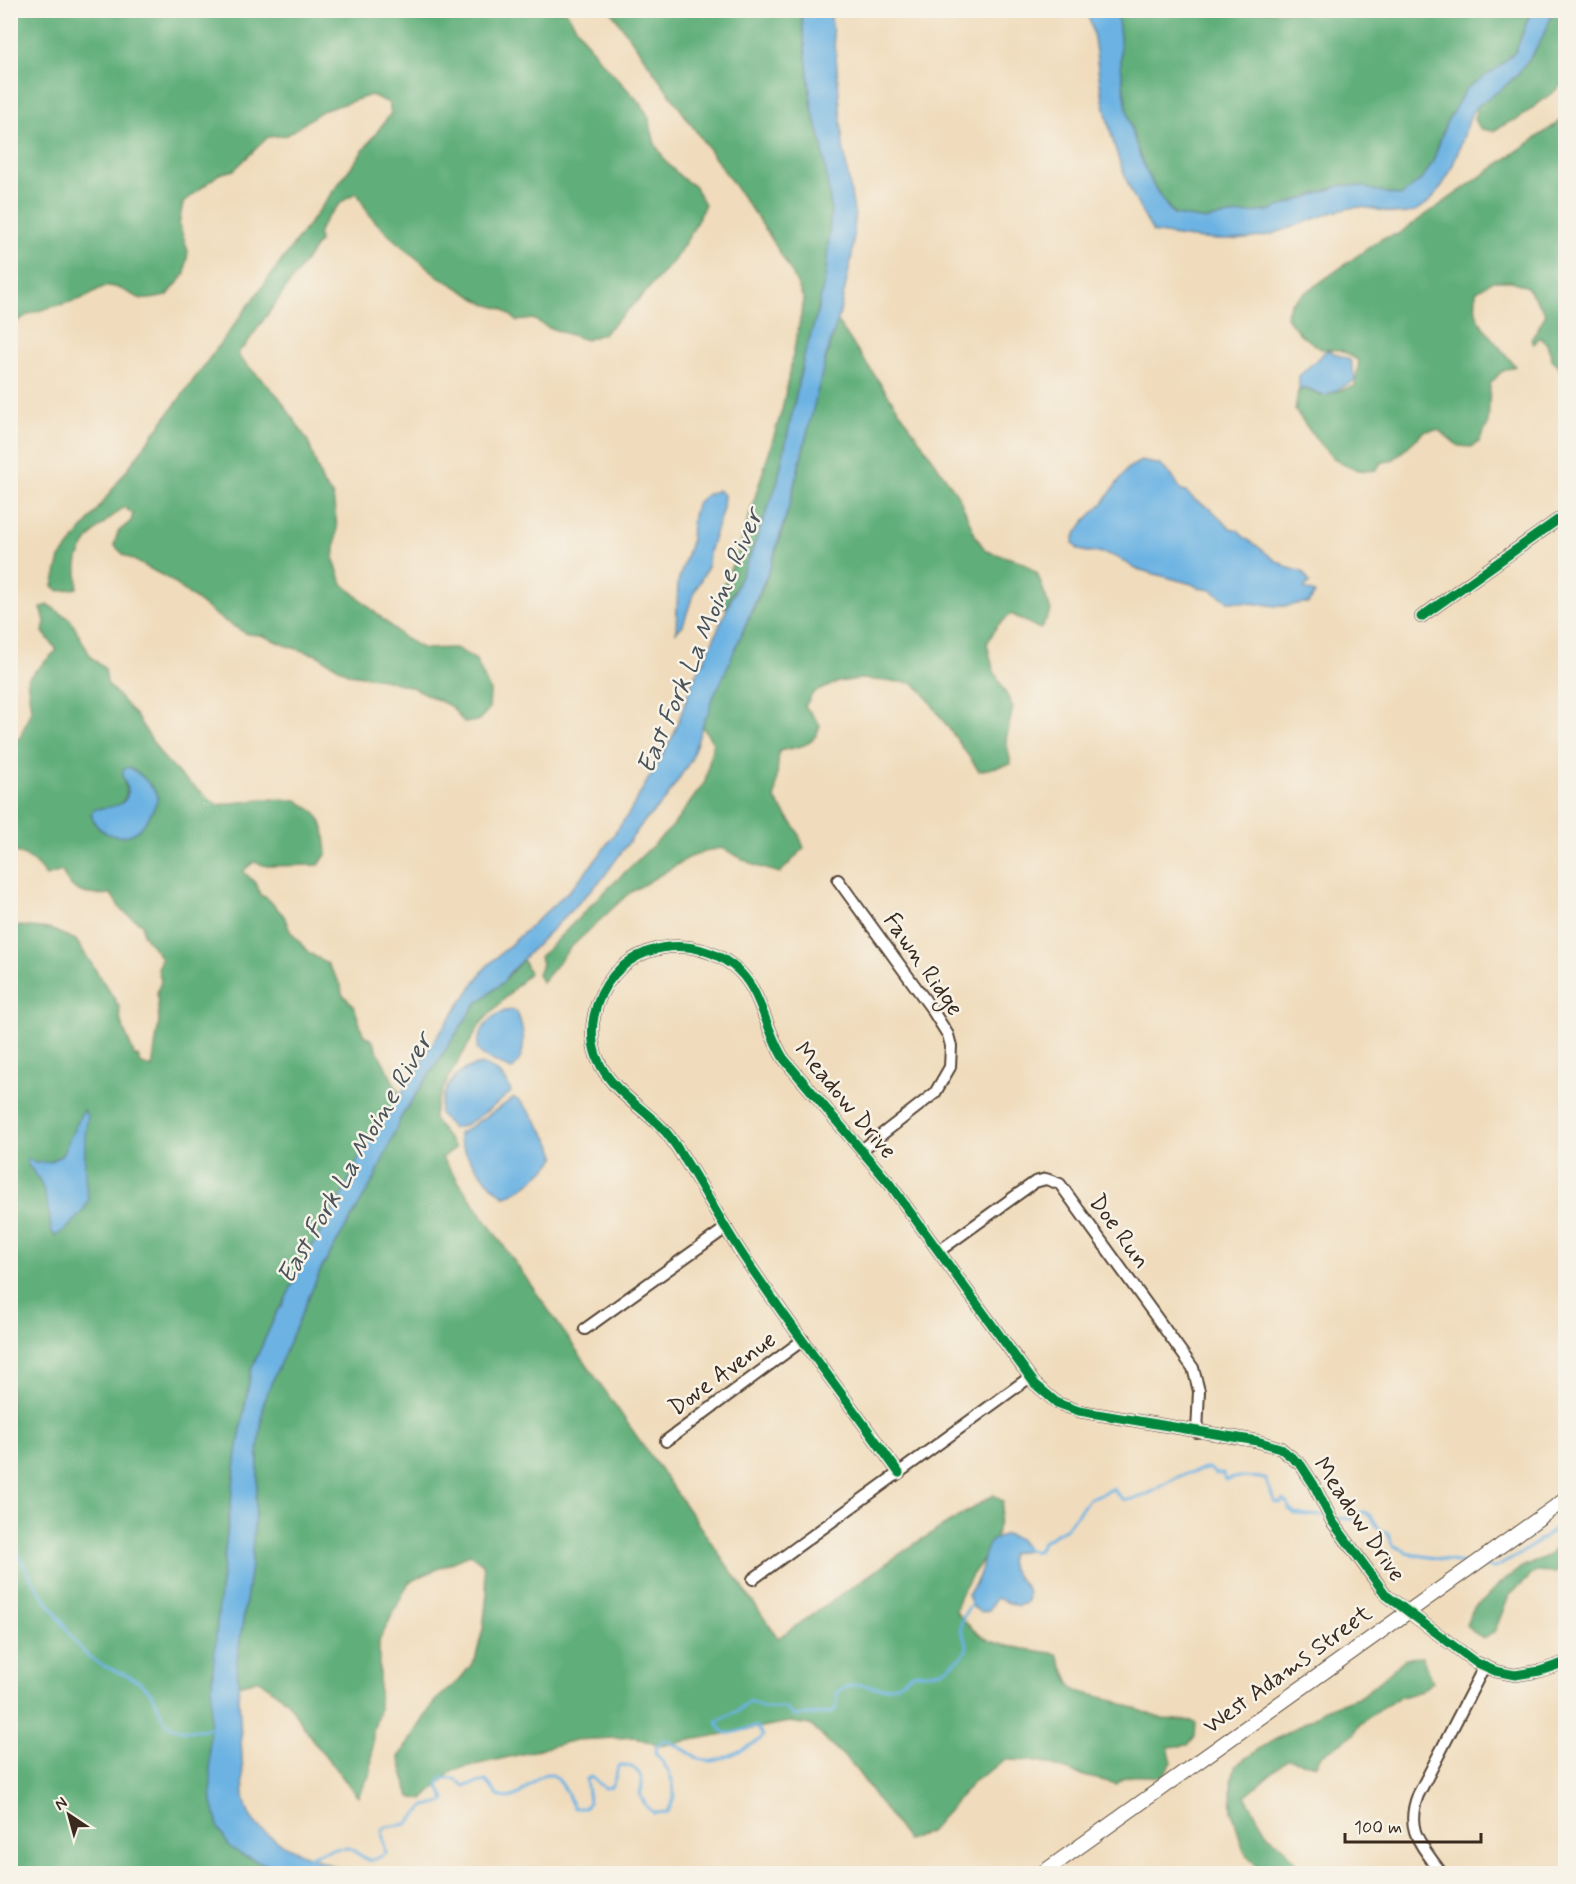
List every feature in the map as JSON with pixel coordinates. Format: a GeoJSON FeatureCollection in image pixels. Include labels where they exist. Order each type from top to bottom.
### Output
{"type":"FeatureCollection","features":[{"type":"Feature","properties":{"kind":"street"},"geometry":{"type":"LineString","coordinates":[[1421,616],[1566,514]]}},
{"type":"Feature","properties":{"kind":"street","name":"Fawn Ridge"},"geometry":{"type":"LineString","coordinates":[[838,880],[931,1008],[948,1035],[951,1046],[950,1067],[936,1093],[863,1149]]}},
{"type":"Feature","properties":{"kind":"street","name":"Meadow Drive"},"geometry":{"type":"LineString","coordinates":[[899,1473],[748,1263],[669,1137],[606,1076],[596,1055],[593,1020],[599,998],[612,978],[636,958],[666,947],[691,947],[717,955],[734,966],[751,985],[773,1040],[784,1059],[863,1149],[1040,1390],[1051,1399],[1072,1409],[1257,1441],[1280,1448],[1301,1465],[1332,1521],[1386,1595],[1484,1667]]}},
{"type":"Feature","properties":{"kind":"street","name":"Doe Run"},"geometry":{"type":"LineString","coordinates":[[939,1251],[1035,1182],[1046,1179],[1060,1184],[1193,1368],[1199,1391],[1197,1432]]}},
{"type":"Feature","properties":{"kind":"street"},"geometry":{"type":"LineString","coordinates":[[585,1329],[726,1228]]}},
{"type":"Feature","properties":{"kind":"street","name":"Dove Avenue"},"geometry":{"type":"LineString","coordinates":[[666,1441],[803,1340]]}},
{"type":"Feature","properties":{"kind":"street"},"geometry":{"type":"LineString","coordinates":[[753,1579],[1030,1377]]}},
{"type":"Feature","properties":{"kind":"street","name":"West Adams Street"},"geometry":{"type":"LineString","coordinates":[[1041,1874],[1566,1499]]}},
{"type":"Feature","properties":{"kind":"street"},"geometry":{"type":"LineString","coordinates":[[1442,1874],[1415,1832],[1413,1810],[1418,1795],[1484,1667],[1508,1674],[1522,1674],[1540,1671],[1566,1662]]}},
{"type":"Feature","properties":{"kind":"green space"},"geometry":{"type":"Polygon","coordinates":[[[11,10],[566,11],[599,59],[642,105],[648,116],[655,144],[666,162],[694,186],[705,204],[692,232],[674,260],[604,333],[586,340],[547,327],[533,319],[517,321],[503,309],[485,304],[438,276],[391,237],[370,216],[357,193],[341,203],[325,221],[319,233],[319,242],[245,346],[238,352],[239,357],[279,397],[308,441],[323,484],[333,496],[337,527],[334,560],[342,583],[403,637],[423,649],[456,648],[476,660],[490,691],[489,709],[478,721],[464,723],[452,707],[414,688],[383,679],[349,674],[317,655],[261,635],[247,634],[221,619],[169,579],[124,555],[114,545],[118,532],[131,521],[133,514],[124,507],[94,532],[83,548],[77,565],[77,588],[59,591],[53,586],[60,558],[391,113],[389,103],[371,95],[322,111],[287,135],[268,137],[234,170],[219,174],[183,203],[179,224],[188,251],[185,274],[167,296],[143,299],[113,286],[105,286],[83,298],[25,316],[11,328],[11,10]]]}},
{"type":"Feature","properties":{"kind":"green space"},"geometry":{"type":"Polygon","coordinates":[[[611,11],[801,11],[812,108],[822,144],[831,208],[826,273],[805,353],[777,484],[750,556],[726,608],[721,605],[722,589],[739,549],[782,410],[804,300],[792,273],[768,233],[611,11]]]}},
{"type":"Feature","properties":{"kind":"green space"},"geometry":{"type":"Polygon","coordinates":[[[1116,11],[1531,11],[1513,57],[1499,67],[1446,123],[1433,162],[1423,178],[1401,196],[1342,185],[1268,211],[1207,220],[1175,215],[1162,199],[1143,163],[1126,105],[1120,31],[1116,11]]]}},
{"type":"Feature","properties":{"kind":"green space"},"geometry":{"type":"Polygon","coordinates":[[[1553,11],[1565,11],[1565,83],[1518,119],[1493,131],[1481,129],[1474,120],[1477,105],[1502,89],[1521,70],[1540,41],[1553,11]]]}},
{"type":"Feature","properties":{"kind":"green space"},"geometry":{"type":"Polygon","coordinates":[[[1565,118],[1565,374],[1553,361],[1547,344],[1540,337],[1534,344],[1531,340],[1546,314],[1527,287],[1512,281],[1492,281],[1476,292],[1476,312],[1487,332],[1515,366],[1501,372],[1490,384],[1488,424],[1479,442],[1471,447],[1459,446],[1438,430],[1425,431],[1394,459],[1381,463],[1376,470],[1349,467],[1338,461],[1319,443],[1295,410],[1298,391],[1305,389],[1322,396],[1355,386],[1359,361],[1341,350],[1321,349],[1300,334],[1286,316],[1291,303],[1381,239],[1398,234],[1565,118]]]}},
{"type":"Feature","properties":{"kind":"green space"},"geometry":{"type":"Polygon","coordinates":[[[837,321],[959,497],[976,537],[986,551],[1020,561],[1037,573],[1051,611],[1040,629],[1011,614],[997,626],[987,644],[993,669],[1013,707],[1006,740],[1011,764],[979,771],[923,692],[913,683],[861,679],[838,682],[813,693],[805,706],[820,725],[810,742],[800,747],[779,751],[775,799],[797,830],[804,848],[780,873],[756,866],[722,848],[688,858],[628,894],[570,948],[542,982],[538,974],[542,964],[540,957],[672,827],[705,782],[713,743],[702,726],[772,563],[790,503],[837,321]]]}},
{"type":"Feature","properties":{"kind":"green space"},"geometry":{"type":"Polygon","coordinates":[[[48,605],[70,619],[91,657],[105,669],[107,683],[136,716],[162,756],[181,776],[217,805],[266,799],[297,800],[315,812],[324,828],[327,853],[319,865],[267,866],[254,862],[243,871],[257,885],[260,895],[267,898],[284,916],[290,931],[309,953],[327,963],[341,985],[342,994],[354,1006],[363,1034],[372,1040],[400,1095],[365,1145],[341,1198],[277,1312],[251,1370],[237,1453],[220,1591],[242,1855],[287,1873],[11,1873],[10,925],[50,929],[76,940],[119,1006],[121,1022],[135,1057],[138,1056],[140,1063],[152,1068],[159,1021],[157,993],[161,981],[158,969],[161,958],[143,934],[142,924],[122,911],[111,894],[95,895],[82,892],[70,885],[62,871],[46,876],[31,860],[11,850],[11,741],[20,738],[31,710],[27,679],[57,650],[43,632],[45,621],[41,608],[48,605]],[[124,782],[126,794],[121,803],[111,808],[99,808],[91,814],[99,828],[106,832],[113,835],[128,834],[142,826],[155,805],[124,782]]]}},
{"type":"Feature","properties":{"kind":"green space"},"geometry":{"type":"Polygon","coordinates":[[[523,959],[529,973],[481,1023],[449,1077],[437,1103],[433,1118],[455,1148],[442,1158],[778,1638],[916,1543],[994,1495],[1003,1502],[994,1544],[959,1597],[956,1612],[988,1640],[1007,1646],[1057,1654],[1071,1685],[1077,1691],[1112,1700],[1163,1719],[1192,1721],[1196,1724],[1195,1736],[1188,1745],[1168,1747],[1172,1762],[1162,1777],[1131,1776],[1117,1784],[1039,1761],[1006,1760],[975,1780],[929,1832],[907,1840],[852,1764],[810,1725],[789,1722],[659,1746],[636,1737],[575,1740],[453,1770],[423,1800],[410,1797],[399,1757],[435,1701],[460,1679],[475,1660],[483,1629],[487,1593],[483,1564],[470,1554],[409,1582],[379,1641],[379,1710],[373,1732],[371,1772],[358,1797],[312,1739],[287,1701],[259,1680],[238,1685],[237,1661],[251,1566],[258,1453],[264,1400],[321,1269],[375,1178],[401,1117],[475,1005],[503,982],[523,959]]]}},
{"type":"Feature","properties":{"kind":"green space"},"geometry":{"type":"Polygon","coordinates":[[[1565,1534],[1565,1569],[1554,1573],[1535,1572],[1509,1596],[1494,1633],[1483,1638],[1470,1630],[1466,1625],[1474,1607],[1518,1570],[1551,1554],[1565,1534]]]}},
{"type":"Feature","properties":{"kind":"green space"},"geometry":{"type":"Polygon","coordinates":[[[1422,1657],[1433,1681],[1421,1691],[1398,1698],[1373,1714],[1360,1724],[1354,1734],[1321,1756],[1316,1765],[1288,1759],[1245,1796],[1268,1835],[1284,1847],[1303,1873],[1262,1873],[1243,1849],[1232,1811],[1231,1788],[1235,1766],[1325,1709],[1363,1695],[1406,1658],[1422,1657]]]}},
{"type":"Feature","properties":{"kind":"water"},"geometry":{"type":"Polygon","coordinates":[[[801,11],[830,11],[843,146],[855,217],[852,256],[839,316],[827,353],[789,506],[771,565],[711,701],[709,713],[705,718],[691,760],[665,800],[642,824],[602,879],[509,973],[503,982],[475,1005],[401,1117],[375,1178],[321,1269],[264,1400],[258,1453],[251,1566],[237,1661],[244,1796],[249,1814],[266,1833],[301,1853],[338,1868],[343,1873],[287,1873],[242,1855],[230,1847],[219,1830],[212,1802],[209,1746],[220,1591],[237,1453],[251,1370],[277,1312],[341,1198],[365,1145],[416,1072],[427,1051],[485,968],[573,887],[598,857],[629,813],[674,734],[694,677],[704,661],[750,556],[777,484],[805,353],[826,273],[831,208],[822,144],[812,108],[801,11]]]}},
{"type":"Feature","properties":{"kind":"water"},"geometry":{"type":"Polygon","coordinates":[[[1086,11],[1116,11],[1130,125],[1151,181],[1174,215],[1207,220],[1268,211],[1342,185],[1360,186],[1401,196],[1423,178],[1433,162],[1446,123],[1466,89],[1499,67],[1516,51],[1531,11],[1553,11],[1540,41],[1521,70],[1472,112],[1447,177],[1440,189],[1421,208],[1404,214],[1359,207],[1350,208],[1272,234],[1228,240],[1197,239],[1153,232],[1133,196],[1113,142],[1100,83],[1094,38],[1086,11]]]}},
{"type":"Feature","properties":{"kind":"water"},"geometry":{"type":"Polygon","coordinates":[[[1327,350],[1350,360],[1354,381],[1326,396],[1299,389],[1299,376],[1327,350]]]}},
{"type":"Feature","properties":{"kind":"water"},"geometry":{"type":"Polygon","coordinates":[[[1141,461],[1160,465],[1171,475],[1182,491],[1211,509],[1230,528],[1238,530],[1275,560],[1289,568],[1303,572],[1310,583],[1305,586],[1305,589],[1315,593],[1309,603],[1280,606],[1229,602],[1211,590],[1133,568],[1111,555],[1079,550],[1073,543],[1074,537],[1084,522],[1103,503],[1128,468],[1141,461]]]}},
{"type":"Feature","properties":{"kind":"water"},"geometry":{"type":"Polygon","coordinates":[[[718,490],[724,495],[723,508],[709,552],[708,566],[693,595],[683,625],[676,632],[678,582],[691,542],[696,504],[706,495],[718,490]]]}},
{"type":"Feature","properties":{"kind":"water"},"geometry":{"type":"Polygon","coordinates":[[[129,767],[146,780],[158,798],[142,827],[127,836],[114,836],[97,826],[91,814],[95,809],[122,803],[127,795],[123,769],[129,767]]]}},
{"type":"Feature","properties":{"kind":"water"},"geometry":{"type":"Polygon","coordinates":[[[512,1010],[517,1012],[520,1020],[524,1042],[521,1057],[512,1070],[483,1056],[477,1049],[480,1034],[487,1022],[498,1014],[512,1010]]]}},
{"type":"Feature","properties":{"kind":"water"},"geometry":{"type":"Polygon","coordinates":[[[481,1064],[499,1074],[511,1092],[465,1125],[452,1128],[439,1113],[447,1088],[464,1070],[481,1064]]]}},
{"type":"Feature","properties":{"kind":"water"},"geometry":{"type":"Polygon","coordinates":[[[514,1098],[525,1107],[538,1124],[556,1156],[548,1167],[533,1180],[517,1191],[504,1196],[484,1177],[470,1159],[460,1141],[459,1134],[514,1098]]]}},
{"type":"Feature","properties":{"kind":"water"},"geometry":{"type":"Polygon","coordinates":[[[83,1110],[88,1117],[85,1158],[89,1199],[75,1220],[55,1236],[51,1230],[41,1183],[26,1160],[29,1158],[34,1163],[50,1162],[62,1155],[83,1110]]]}},
{"type":"Feature","properties":{"kind":"water"},"geometry":{"type":"Polygon","coordinates":[[[1006,1534],[1019,1539],[1027,1548],[1027,1550],[1011,1553],[1009,1562],[1014,1573],[1026,1588],[1028,1598],[1026,1603],[1018,1606],[996,1598],[989,1610],[980,1612],[973,1607],[968,1595],[979,1577],[990,1543],[1006,1534]]]}},
{"type":"Feature","properties":{"kind":"waterway"},"geometry":{"type":"LineString","coordinates":[[1023,1547],[1034,1552],[1038,1551],[1043,1542],[1066,1528],[1089,1499],[1113,1489],[1122,1499],[1140,1497],[1181,1476],[1208,1468],[1216,1474],[1223,1474],[1225,1480],[1239,1477],[1265,1478],[1275,1502],[1280,1503],[1283,1500],[1288,1503],[1289,1509],[1295,1514],[1322,1516]]}},
{"type":"Feature","properties":{"kind":"waterway"},"geometry":{"type":"LineString","coordinates":[[1338,1518],[1354,1519],[1359,1513],[1364,1512],[1371,1516],[1379,1529],[1388,1534],[1394,1546],[1406,1553],[1463,1563]]}},
{"type":"Feature","properties":{"kind":"waterway"},"geometry":{"type":"LineString","coordinates":[[1482,1566],[1494,1568],[1519,1555],[1566,1522]]}},
{"type":"Feature","properties":{"kind":"waterway"},"geometry":{"type":"LineString","coordinates":[[10,1540],[35,1585],[86,1654],[100,1664],[131,1677],[145,1687],[153,1696],[165,1721],[171,1726],[191,1731],[213,1727]]}},
{"type":"Feature","properties":{"kind":"waterway"},"geometry":{"type":"LineString","coordinates":[[309,1857],[331,1849],[349,1848],[368,1860],[386,1854],[382,1831],[386,1827],[407,1824],[425,1806],[444,1802],[445,1799],[438,1785],[442,1778],[455,1779],[464,1786],[486,1781],[499,1796],[511,1798],[546,1774],[553,1776],[561,1783],[574,1808],[585,1808],[589,1802],[586,1779],[591,1777],[604,1788],[611,1787],[620,1765],[632,1767],[639,1774],[642,1783],[640,1794],[646,1806],[654,1813],[667,1812],[672,1804],[674,1789],[669,1773],[655,1752],[657,1746],[664,1740],[701,1760],[717,1760],[754,1744],[763,1736],[757,1727],[734,1733],[724,1732],[717,1721],[739,1710],[750,1701],[764,1708],[785,1708],[794,1716],[832,1713],[837,1706],[837,1693],[851,1685],[889,1687],[913,1674],[943,1670],[958,1660],[966,1651],[967,1645],[961,1630],[961,1623],[973,1601]]}},
{"type":"Feature","properties":{"kind":"cycle path"},"geometry":{"type":"LineString","coordinates":[[1421,617],[1566,514]]}},
{"type":"Feature","properties":{"kind":"cycle path"},"geometry":{"type":"LineString","coordinates":[[899,1473],[748,1263],[674,1143],[656,1122],[614,1084],[598,1060],[593,1044],[594,1016],[602,994],[614,975],[630,961],[648,952],[669,947],[690,947],[712,953],[742,974],[756,996],[784,1059],[889,1183],[1035,1384],[1057,1403],[1079,1411],[1257,1441],[1280,1448],[1301,1465],[1332,1521],[1386,1595],[1475,1662],[1495,1671],[1515,1675],[1540,1671],[1566,1662]]}},
{"type":"Feature","properties":{"kind":"water label","name":"East Fork La Moine River"},"geometry":{"type":"Point","coordinates":[699,641]}},
{"type":"Feature","properties":{"kind":"water label","name":"East Fork La Moine River"},"geometry":{"type":"Point","coordinates":[354,1158]}}]}
